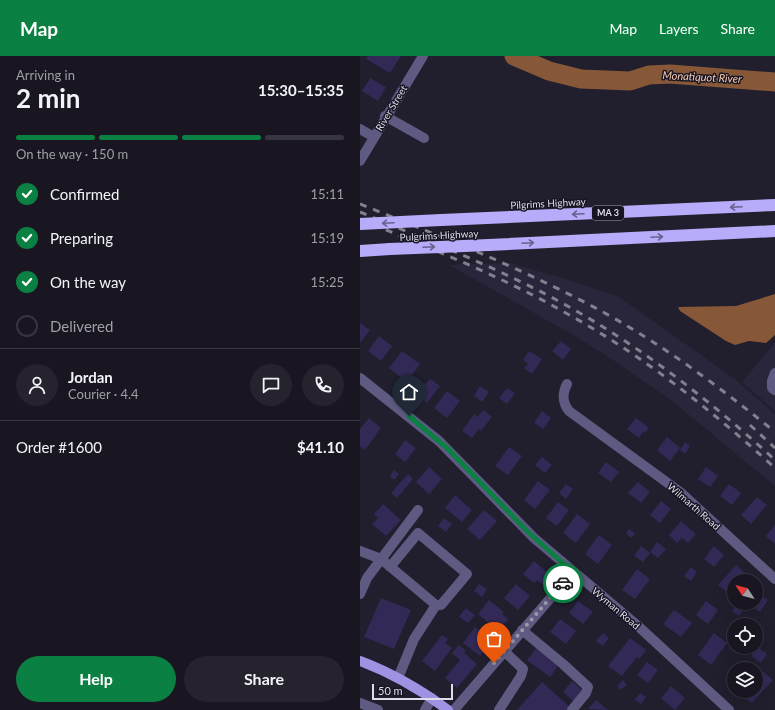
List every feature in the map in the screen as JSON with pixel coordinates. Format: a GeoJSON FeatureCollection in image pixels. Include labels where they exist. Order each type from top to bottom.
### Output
{"type":"FeatureCollection","features":[{"type":"Feature","properties":{"kind":"highway","name":"Pilgrims Highway"},"geometry":{"type":"LineString","coordinates":[[360,224],[775,205]]}},
{"type":"Feature","properties":{"kind":"highway","name":"Pulgrims Highway"},"geometry":{"type":"LineString","coordinates":[[360,250],[775,231]]}},
{"type":"Feature","properties":{"kind":"main road"},"geometry":{"type":"LineString","coordinates":[[360,661],[398,678],[432,698],[448,710]]}},
{"type":"Feature","properties":{"kind":"street","name":"River Street"},"geometry":{"type":"LineString","coordinates":[[360,161],[422,56]]}},
{"type":"Feature","properties":{"kind":"street"},"geometry":{"type":"LineString","coordinates":[[386,116],[424,138]]}},
{"type":"Feature","properties":{"kind":"street"},"geometry":{"type":"LineString","coordinates":[[360,130],[374,137]]}},
{"type":"Feature","properties":{"kind":"street"},"geometry":{"type":"LineString","coordinates":[[775,373],[772,381],[772,388],[775,390]]}},
{"type":"Feature","properties":{"kind":"street","name":"Wyman Road"},"geometry":{"type":"LineString","coordinates":[[360,378],[439,441],[531,535],[635,623],[728,710]]}},
{"type":"Feature","properties":{"kind":"street","name":"Wilmarth Road"},"geometry":{"type":"LineString","coordinates":[[567,384],[563,396],[565,406],[573,415],[680,492],[775,579]]}},
{"type":"Feature","properties":{"kind":"street"},"geometry":{"type":"LineString","coordinates":[[360,594],[367,578],[418,510]]}},
{"type":"Feature","properties":{"kind":"street"},"geometry":{"type":"LineString","coordinates":[[360,551],[381,559],[390,567],[436,605],[441,605],[467,574],[418,533],[390,567]]}},
{"type":"Feature","properties":{"kind":"street"},"geometry":{"type":"LineString","coordinates":[[454,710],[573,572]]}},
{"type":"Feature","properties":{"kind":"street"},"geometry":{"type":"LineString","coordinates":[[398,678],[414,639],[436,605]]}},
{"type":"Feature","properties":{"kind":"street"},"geometry":{"type":"LineString","coordinates":[[522,630],[588,687],[586,693],[572,710]]}},
{"type":"Feature","properties":{"kind":"street"},"geometry":{"type":"LineString","coordinates":[[499,710],[521,676],[523,669],[504,651]]}},
{"type":"Feature","properties":{"kind":"street"},"geometry":{"type":"LineString","coordinates":[[425,710],[432,698]]}},
{"type":"Feature","properties":{"kind":"street"},"geometry":{"type":"LineString","coordinates":[[360,703],[378,710]]}},
{"type":"Feature","properties":{"kind":"shaded area"},"geometry":{"type":"Polygon","coordinates":[[[510,263],[619,297],[735,379],[775,414],[775,486],[671,400],[607,356],[568,332],[449,265],[510,263]]]}},
{"type":"Feature","properties":{"kind":"shaded area"},"geometry":{"type":"Polygon","coordinates":[[[775,294],[775,335],[766,343],[749,341],[735,345],[726,341],[680,311],[678,307],[736,306],[775,294]]]}},
{"type":"Feature","properties":{"kind":"shaded area"},"geometry":{"type":"Polygon","coordinates":[[[775,343],[775,411],[742,382],[775,343]]]}},
{"type":"Feature","properties":{"kind":"building"},"geometry":{"type":"Polygon","coordinates":[[[368,56],[401,56],[390,73],[366,59],[368,56]]]}},
{"type":"Feature","properties":{"kind":"building"},"geometry":{"type":"Polygon","coordinates":[[[370,78],[386,87],[378,101],[362,91],[370,78]]]}},
{"type":"Feature","properties":{"kind":"building"},"geometry":{"type":"Polygon","coordinates":[[[360,323],[370,330],[360,343],[360,323]]]}},
{"type":"Feature","properties":{"kind":"building"},"geometry":{"type":"Polygon","coordinates":[[[379,336],[392,346],[381,361],[368,351],[379,336]]]}},
{"type":"Feature","properties":{"kind":"building"},"geometry":{"type":"Polygon","coordinates":[[[561,341],[571,349],[563,360],[552,351],[561,341]]]}},
{"type":"Feature","properties":{"kind":"building"},"geometry":{"type":"Polygon","coordinates":[[[402,351],[420,364],[407,382],[389,368],[402,351]]]}},
{"type":"Feature","properties":{"kind":"building"},"geometry":{"type":"Polygon","coordinates":[[[529,351],[542,359],[532,374],[524,368],[528,364],[523,360],[529,351]]]}},
{"type":"Feature","properties":{"kind":"building"},"geometry":{"type":"Polygon","coordinates":[[[430,379],[440,386],[427,403],[411,391],[418,382],[422,385],[424,383],[426,384],[430,379]]]}},
{"type":"Feature","properties":{"kind":"building"},"geometry":{"type":"Polygon","coordinates":[[[480,386],[489,392],[482,402],[474,396],[480,386]]]}},
{"type":"Feature","properties":{"kind":"building"},"geometry":{"type":"Polygon","coordinates":[[[507,388],[515,393],[507,404],[499,398],[507,388]]]}},
{"type":"Feature","properties":{"kind":"building"},"geometry":{"type":"Polygon","coordinates":[[[447,391],[460,401],[447,418],[434,408],[447,391]]]}},
{"type":"Feature","properties":{"kind":"building"},"geometry":{"type":"Polygon","coordinates":[[[483,410],[492,417],[481,431],[479,429],[472,438],[462,431],[474,414],[478,417],[483,410]]]}},
{"type":"Feature","properties":{"kind":"building"},"geometry":{"type":"Polygon","coordinates":[[[542,411],[551,418],[543,429],[534,423],[542,411]]]}},
{"type":"Feature","properties":{"kind":"building"},"geometry":{"type":"Polygon","coordinates":[[[369,418],[381,428],[365,450],[360,446],[360,429],[369,418]]]}},
{"type":"Feature","properties":{"kind":"building"},"geometry":{"type":"Polygon","coordinates":[[[636,418],[649,428],[645,433],[644,431],[639,438],[627,429],[636,418]]]}},
{"type":"Feature","properties":{"kind":"building"},"geometry":{"type":"Polygon","coordinates":[[[667,437],[680,448],[670,461],[657,450],[667,437]]]}},
{"type":"Feature","properties":{"kind":"building"},"geometry":{"type":"Polygon","coordinates":[[[405,440],[416,448],[405,462],[395,454],[405,440]]]}},
{"type":"Feature","properties":{"kind":"building"},"geometry":{"type":"Polygon","coordinates":[[[685,442],[690,446],[685,454],[680,450],[685,442]]]}},
{"type":"Feature","properties":{"kind":"building"},"geometry":{"type":"Polygon","coordinates":[[[509,447],[522,456],[508,475],[495,466],[509,447]]]}},
{"type":"Feature","properties":{"kind":"building"},"geometry":{"type":"Polygon","coordinates":[[[542,457],[552,465],[545,473],[535,465],[542,457]]]}},
{"type":"Feature","properties":{"kind":"building"},"geometry":{"type":"Polygon","coordinates":[[[606,462],[619,472],[611,482],[598,473],[606,462]]]}},
{"type":"Feature","properties":{"kind":"building"},"geometry":{"type":"Polygon","coordinates":[[[429,467],[442,479],[429,494],[416,482],[429,467]]]}},
{"type":"Feature","properties":{"kind":"building"},"geometry":{"type":"Polygon","coordinates":[[[706,467],[718,476],[710,487],[698,479],[706,467]]]}},
{"type":"Feature","properties":{"kind":"building"},"geometry":{"type":"Polygon","coordinates":[[[394,470],[399,474],[394,480],[390,476],[394,470]]]}},
{"type":"Feature","properties":{"kind":"building"},"geometry":{"type":"Polygon","coordinates":[[[408,474],[413,479],[397,498],[391,493],[408,474]]]}},
{"type":"Feature","properties":{"kind":"building"},"geometry":{"type":"Polygon","coordinates":[[[538,481],[550,490],[535,509],[524,500],[538,481]]]}},
{"type":"Feature","properties":{"kind":"building"},"geometry":{"type":"Polygon","coordinates":[[[638,482],[650,492],[641,503],[628,493],[638,482]]]}},
{"type":"Feature","properties":{"kind":"building"},"geometry":{"type":"Polygon","coordinates":[[[566,484],[573,489],[566,499],[559,493],[566,484]]]}},
{"type":"Feature","properties":{"kind":"building"},"geometry":{"type":"Polygon","coordinates":[[[729,484],[741,493],[732,505],[720,496],[729,484]]]}},
{"type":"Feature","properties":{"kind":"building"},"geometry":{"type":"Polygon","coordinates":[[[455,495],[472,510],[462,522],[445,508],[455,495]]]}},
{"type":"Feature","properties":{"kind":"building"},"geometry":{"type":"Polygon","coordinates":[[[757,497],[767,505],[751,524],[741,515],[757,497]]]}},
{"type":"Feature","properties":{"kind":"building"},"geometry":{"type":"Polygon","coordinates":[[[661,501],[671,509],[660,523],[650,515],[661,501]]]}},
{"type":"Feature","properties":{"kind":"building"},"geometry":{"type":"Polygon","coordinates":[[[558,502],[569,510],[557,526],[546,518],[558,502]]]}},
{"type":"Feature","properties":{"kind":"building"},"geometry":{"type":"Polygon","coordinates":[[[383,504],[401,520],[386,536],[372,524],[378,518],[374,514],[383,504]]]}},
{"type":"Feature","properties":{"kind":"building"},"geometry":{"type":"Polygon","coordinates":[[[484,510],[497,521],[480,540],[467,529],[484,510]]]}},
{"type":"Feature","properties":{"kind":"building"},"geometry":{"type":"Polygon","coordinates":[[[577,514],[590,524],[576,543],[563,533],[577,514]]]}},
{"type":"Feature","properties":{"kind":"building"},"geometry":{"type":"Polygon","coordinates":[[[444,518],[452,524],[446,532],[438,526],[444,518]]]}},
{"type":"Feature","properties":{"kind":"building"},"geometry":{"type":"Polygon","coordinates":[[[681,521],[696,534],[688,543],[682,538],[677,543],[669,535],[681,521]]]}},
{"type":"Feature","properties":{"kind":"building"},"geometry":{"type":"Polygon","coordinates":[[[775,525],[775,544],[766,536],[775,525]]]}},
{"type":"Feature","properties":{"kind":"building"},"geometry":{"type":"Polygon","coordinates":[[[629,529],[635,533],[632,538],[626,534],[629,529]]]}},
{"type":"Feature","properties":{"kind":"building"},"geometry":{"type":"Polygon","coordinates":[[[599,535],[612,545],[598,564],[585,554],[599,535]]]}},
{"type":"Feature","properties":{"kind":"building"},"geometry":{"type":"Polygon","coordinates":[[[657,542],[666,549],[658,558],[650,552],[657,542]]]}},
{"type":"Feature","properties":{"kind":"building"},"geometry":{"type":"Polygon","coordinates":[[[641,546],[650,553],[643,562],[634,556],[641,546]]]}},
{"type":"Feature","properties":{"kind":"building"},"geometry":{"type":"Polygon","coordinates":[[[714,546],[724,555],[714,567],[704,559],[714,546]]]}},
{"type":"Feature","properties":{"kind":"building"},"geometry":{"type":"Polygon","coordinates":[[[534,561],[550,575],[542,584],[537,580],[534,583],[523,574],[534,561]]]}},
{"type":"Feature","properties":{"kind":"building"},"geometry":{"type":"Polygon","coordinates":[[[736,565],[746,574],[728,574],[736,565]]]}},
{"type":"Feature","properties":{"kind":"building"},"geometry":{"type":"Polygon","coordinates":[[[691,567],[697,572],[691,581],[684,576],[691,567]]]}},
{"type":"Feature","properties":{"kind":"building"},"geometry":{"type":"Polygon","coordinates":[[[637,569],[650,579],[635,599],[622,590],[637,569]]]}},
{"type":"Feature","properties":{"kind":"building"},"geometry":{"type":"Polygon","coordinates":[[[727,575],[727,592],[718,585],[727,575]]]}},
{"type":"Feature","properties":{"kind":"building"},"geometry":{"type":"Polygon","coordinates":[[[479,584],[487,589],[482,597],[474,591],[479,584]]]}},
{"type":"Feature","properties":{"kind":"building"},"geometry":{"type":"Polygon","coordinates":[[[516,584],[530,596],[518,610],[504,598],[516,584]]]}},
{"type":"Feature","properties":{"kind":"building"},"geometry":{"type":"Polygon","coordinates":[[[763,596],[768,600],[763,608],[763,596]]]}},
{"type":"Feature","properties":{"kind":"building"},"geometry":{"type":"Polygon","coordinates":[[[381,598],[411,610],[394,649],[364,637],[381,598]]]}},
{"type":"Feature","properties":{"kind":"building"},"geometry":{"type":"Polygon","coordinates":[[[489,600],[504,612],[502,614],[508,619],[498,631],[478,614],[489,600]]]}},
{"type":"Feature","properties":{"kind":"building"},"geometry":{"type":"Polygon","coordinates":[[[578,601],[593,612],[583,624],[569,613],[578,601]]]}},
{"type":"Feature","properties":{"kind":"building"},"geometry":{"type":"Polygon","coordinates":[[[706,601],[718,610],[708,624],[696,615],[706,601]]]}},
{"type":"Feature","properties":{"kind":"building"},"geometry":{"type":"Polygon","coordinates":[[[466,608],[475,615],[468,623],[459,617],[466,608]]]}},
{"type":"Feature","properties":{"kind":"building"},"geometry":{"type":"Polygon","coordinates":[[[674,610],[692,623],[681,637],[663,624],[674,610]]]}},
{"type":"Feature","properties":{"kind":"building"},"geometry":{"type":"Polygon","coordinates":[[[733,610],[743,610],[739,616],[732,611],[733,610]]]}},
{"type":"Feature","properties":{"kind":"building"},"geometry":{"type":"Polygon","coordinates":[[[560,619],[576,631],[566,644],[550,632],[560,619]]]}},
{"type":"Feature","properties":{"kind":"building"},"geometry":{"type":"Polygon","coordinates":[[[475,627],[492,640],[480,656],[463,643],[475,627]]]}},
{"type":"Feature","properties":{"kind":"building"},"geometry":{"type":"Polygon","coordinates":[[[603,633],[609,638],[603,646],[596,641],[603,633]]]}},
{"type":"Feature","properties":{"kind":"building"},"geometry":{"type":"Polygon","coordinates":[[[714,633],[727,643],[711,665],[698,655],[714,633]]]}},
{"type":"Feature","properties":{"kind":"building"},"geometry":{"type":"Polygon","coordinates":[[[442,635],[448,639],[445,643],[452,648],[435,671],[422,661],[442,635]]]}},
{"type":"Feature","properties":{"kind":"building"},"geometry":{"type":"Polygon","coordinates":[[[630,638],[646,650],[639,659],[637,657],[622,676],[608,666],[630,638]]]}},
{"type":"Feature","properties":{"kind":"building"},"geometry":{"type":"Polygon","coordinates":[[[459,645],[466,651],[464,653],[477,664],[457,688],[445,678],[460,660],[452,653],[459,645]]]}},
{"type":"Feature","properties":{"kind":"building"},"geometry":{"type":"Polygon","coordinates":[[[537,647],[560,663],[550,677],[527,660],[537,647]]]}},
{"type":"Feature","properties":{"kind":"building"},"geometry":{"type":"Polygon","coordinates":[[[763,651],[767,654],[762,662],[751,656],[752,654],[763,654],[763,651]]]}},
{"type":"Feature","properties":{"kind":"building"},"geometry":{"type":"Polygon","coordinates":[[[647,662],[658,670],[648,683],[637,675],[647,662]]]}},
{"type":"Feature","properties":{"kind":"building"},"geometry":{"type":"Polygon","coordinates":[[[763,672],[773,680],[763,691],[763,672]]]}},
{"type":"Feature","properties":{"kind":"building"},"geometry":{"type":"Polygon","coordinates":[[[623,680],[627,685],[620,690],[617,686],[623,680]]]}},
{"type":"Feature","properties":{"kind":"building"},"geometry":{"type":"Polygon","coordinates":[[[572,681],[582,690],[573,701],[563,692],[572,681]]]}},
{"type":"Feature","properties":{"kind":"building"},"geometry":{"type":"Polygon","coordinates":[[[542,682],[570,707],[567,710],[517,710],[542,682]]]}},
{"type":"Feature","properties":{"kind":"building"},"geometry":{"type":"Polygon","coordinates":[[[671,686],[685,698],[675,710],[661,698],[671,686]]]}},
{"type":"Feature","properties":{"kind":"building"},"geometry":{"type":"Polygon","coordinates":[[[640,693],[646,697],[641,704],[635,700],[640,693]]]}},
{"type":"Feature","properties":{"kind":"building"},"geometry":{"type":"Polygon","coordinates":[[[746,698],[757,698],[752,703],[746,698]]]}},
{"type":"Feature","properties":{"kind":"building"},"geometry":{"type":"Polygon","coordinates":[[[596,700],[608,710],[588,709],[596,700]]]}},
{"type":"Feature","properties":{"kind":"waterway","name":"Monatiquot River"},"geometry":{"type":"LineString","coordinates":[[514,56],[549,71],[581,79],[630,81],[649,75],[670,74],[775,82]]}},
{"type":"Feature","properties":{"kind":"railway"},"geometry":{"type":"LineString","coordinates":[[360,204],[504,263],[588,304],[661,347],[708,380],[775,432]]}},
{"type":"Feature","properties":{"kind":"railway"},"geometry":{"type":"LineString","coordinates":[[360,212],[503,273],[585,316],[635,348],[707,401],[775,460]]}},
{"type":"Feature","properties":{"kind":"railway"},"geometry":{"type":"LineString","coordinates":[[360,219],[489,274],[593,328],[674,384],[700,404],[775,468]]}},
{"type":"Feature","properties":{"kind":"railway"},"geometry":{"type":"LineString","coordinates":[[750,425],[775,448]]}},
{"type":"Feature","properties":{"kind":"way so far"},"geometry":{"type":"LineString","coordinates":[[494,663],[563,583]]}},
{"type":"Feature","properties":{"kind":"route"},"geometry":{"type":"LineString","coordinates":[[409,416],[448,449],[540,544],[573,572],[563,583]]}}]}
